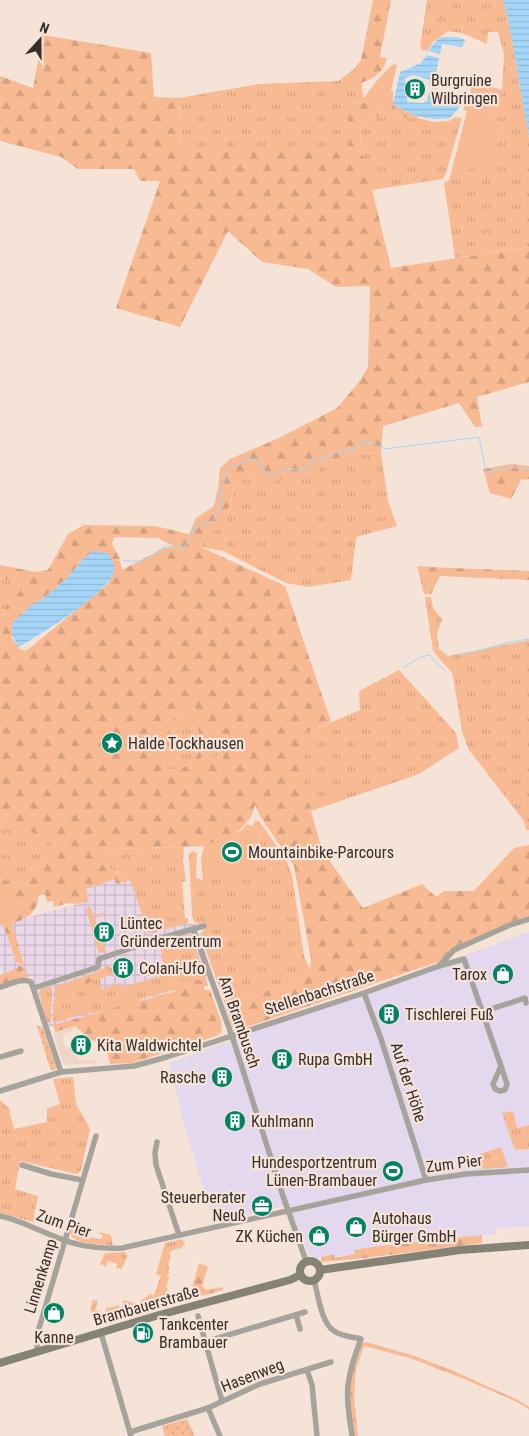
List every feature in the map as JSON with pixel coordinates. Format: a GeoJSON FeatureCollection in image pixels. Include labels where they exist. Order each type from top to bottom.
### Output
{"type":"FeatureCollection","features":[{"type":"Feature","properties":{"kind":"main road"},"geometry":{"type":"LineString","coordinates":[[320,1270],[460,1250],[529,1245]]}},
{"type":"Feature","properties":{"kind":"main road"},"geometry":{"type":"LineString","coordinates":[[306,1262],[315,1263],[320,1270],[319,1275],[314,1280],[308,1281],[300,1275],[300,1267],[306,1262]]}},
{"type":"Feature","properties":{"kind":"main road","name":"Brambauerstraße"},"geometry":{"type":"LineString","coordinates":[[0,1363],[290,1280],[300,1275]]}},
{"type":"Feature","properties":{"kind":"street","name":"Stellenbachstraße"},"geometry":{"type":"LineString","coordinates":[[439,966],[454,950],[510,925],[529,919]]}},
{"type":"Feature","properties":{"kind":"street"},"geometry":{"type":"LineString","coordinates":[[34,988],[98,968],[99,958],[204,926]]}},
{"type":"Feature","properties":{"kind":"street","name":"Am Brambusch"},"geometry":{"type":"LineString","coordinates":[[193,929],[232,1036],[306,1262]]}},
{"type":"Feature","properties":{"kind":"street","name":"Stellenbachstraße"},"geometry":{"type":"LineString","coordinates":[[0,1090],[61,1072],[134,1066],[167,1057],[464,959],[502,1066]]}},
{"type":"Feature","properties":{"kind":"street"},"geometry":{"type":"LineString","coordinates":[[0,987],[27,980],[31,982],[61,1072]]}},
{"type":"Feature","properties":{"kind":"street","name":"Auf der Höhe"},"geometry":{"type":"LineString","coordinates":[[364,992],[426,1180]]}},
{"type":"Feature","properties":{"kind":"street"},"geometry":{"type":"LineString","coordinates":[[482,1012],[525,998],[526,1003]]}},
{"type":"Feature","properties":{"kind":"street"},"geometry":{"type":"LineString","coordinates":[[0,1057],[21,1051]]}},
{"type":"Feature","properties":{"kind":"street","name":"Linnenkamp"},"geometry":{"type":"LineString","coordinates":[[37,1351],[37,1335],[96,1136]]}},
{"type":"Feature","properties":{"kind":"street"},"geometry":{"type":"LineString","coordinates":[[157,1142],[155,1153],[156,1165],[179,1235]]}},
{"type":"Feature","properties":{"kind":"street"},"geometry":{"type":"LineString","coordinates":[[22,1165],[51,1174],[82,1180]]}},
{"type":"Feature","properties":{"kind":"street","name":"Zum Pier"},"geometry":{"type":"LineString","coordinates":[[0,1216],[19,1221],[65,1241],[108,1249],[140,1245],[426,1180],[468,1174],[529,1170]]}},
{"type":"Feature","properties":{"kind":"street"},"geometry":{"type":"LineString","coordinates":[[314,1280],[321,1309],[329,1327],[334,1332],[361,1339],[348,1386],[352,1436]]}},
{"type":"Feature","properties":{"kind":"street"},"geometry":{"type":"LineString","coordinates":[[205,1342],[305,1312]]}},
{"type":"Feature","properties":{"kind":"street"},"geometry":{"type":"LineString","coordinates":[[296,1315],[300,1329]]}},
{"type":"Feature","properties":{"kind":"street"},"geometry":{"type":"LineString","coordinates":[[198,1316],[222,1401]]}},
{"type":"Feature","properties":{"kind":"street"},"geometry":{"type":"LineString","coordinates":[[100,1333],[131,1434]]}},
{"type":"Feature","properties":{"kind":"street","name":"Hasenweg"},"geometry":{"type":"LineString","coordinates":[[131,1434],[208,1408],[260,1384],[331,1362]]}},
{"type":"Feature","properties":{"kind":"street","name":"Hasenweg"},"geometry":{"type":"LineString","coordinates":[[307,1370],[312,1385],[317,1436]]}},
{"type":"Feature","properties":{"kind":"street","name":"Hasenweg"},"geometry":{"type":"LineString","coordinates":[[208,1408],[220,1436]]}},
{"type":"Feature","properties":{"kind":"shaded area"},"geometry":{"type":"Polygon","coordinates":[[[115,879],[117,884],[130,880],[149,934],[188,923],[196,924],[215,982],[204,982],[49,1027],[32,976],[5,983],[0,965],[0,925],[3,924],[16,962],[12,924],[22,919],[89,901],[86,889],[115,879]]]}},
{"type":"Feature","properties":{"kind":"shaded area"},"geometry":{"type":"Polygon","coordinates":[[[529,932],[529,1226],[496,1228],[497,1234],[372,1247],[355,1250],[355,1254],[334,1258],[333,1254],[312,1259],[283,1206],[215,1223],[189,1142],[169,1063],[529,932]]]}},
{"type":"Feature","properties":{"kind":"shaded area"},"geometry":{"type":"Polygon","coordinates":[[[75,1026],[75,1029],[63,1035],[64,1045],[75,1051],[79,1060],[97,1060],[97,1063],[65,1065],[63,1063],[53,1033],[75,1026]]]}},
{"type":"Feature","properties":{"kind":"green space"},"geometry":{"type":"Polygon","coordinates":[[[373,0],[391,0],[380,57],[387,58],[378,74],[361,83],[361,60],[373,0]]]}},
{"type":"Feature","properties":{"kind":"green space"},"geometry":{"type":"Polygon","coordinates":[[[427,0],[503,0],[529,138],[529,247],[455,258],[444,183],[449,180],[451,173],[491,165],[503,123],[493,119],[502,90],[504,54],[498,32],[488,32],[487,44],[462,33],[447,31],[433,42],[427,51],[423,50],[420,47],[427,0]]]}},
{"type":"Feature","properties":{"kind":"green space"},"geometry":{"type":"Polygon","coordinates":[[[43,35],[151,53],[154,97],[179,98],[181,152],[349,152],[349,104],[365,103],[391,109],[393,104],[405,111],[418,115],[417,118],[361,116],[360,156],[364,156],[391,268],[529,247],[529,382],[477,397],[482,427],[475,427],[459,403],[383,426],[381,453],[359,452],[323,463],[314,476],[297,481],[288,476],[267,484],[257,474],[237,480],[227,514],[218,531],[206,533],[201,547],[285,586],[331,722],[306,733],[306,800],[310,804],[322,850],[363,908],[422,884],[436,897],[444,891],[474,891],[514,848],[529,845],[529,917],[458,946],[438,962],[241,1029],[232,1027],[225,1004],[293,983],[310,969],[311,959],[294,866],[260,816],[255,805],[251,817],[242,828],[215,846],[108,849],[103,856],[107,867],[130,880],[117,884],[115,879],[86,889],[89,901],[77,904],[69,903],[54,907],[53,901],[47,902],[45,894],[38,896],[36,907],[32,913],[12,924],[24,965],[16,962],[3,924],[0,925],[0,879],[19,885],[27,884],[52,844],[49,839],[0,819],[0,643],[2,642],[0,642],[0,618],[5,614],[3,609],[20,592],[17,582],[0,578],[0,565],[36,572],[48,570],[68,534],[84,525],[155,526],[189,534],[196,518],[214,506],[220,468],[230,459],[279,438],[337,408],[359,382],[368,367],[370,286],[336,287],[308,269],[262,262],[228,231],[180,327],[116,308],[160,181],[140,181],[134,169],[78,169],[61,157],[0,141],[0,76],[33,88],[43,35]],[[114,537],[112,544],[120,559],[116,560],[120,561],[122,570],[164,548],[175,547],[158,538],[114,537]],[[93,551],[59,585],[33,604],[11,637],[20,649],[26,651],[108,584],[114,571],[107,553],[93,551]],[[193,707],[192,716],[175,714],[164,754],[163,768],[183,768],[193,761],[196,756],[200,740],[197,716],[193,707]],[[204,744],[201,760],[224,755],[225,744],[204,744]]]}},
{"type":"Feature","properties":{"kind":"green space"},"geometry":{"type":"Polygon","coordinates":[[[361,60],[362,90],[365,103],[349,104],[349,152],[181,152],[179,98],[259,84],[338,81],[354,69],[361,60]]]}},
{"type":"Feature","properties":{"kind":"green space"},"geometry":{"type":"Polygon","coordinates":[[[394,64],[397,65],[391,90],[393,91],[393,104],[391,109],[365,103],[364,98],[371,88],[394,64]]]}},
{"type":"Feature","properties":{"kind":"green space"},"geometry":{"type":"Polygon","coordinates":[[[474,81],[502,90],[493,119],[503,123],[491,166],[451,173],[467,111],[463,110],[474,81]]]}},
{"type":"Feature","properties":{"kind":"green space"},"geometry":{"type":"Polygon","coordinates":[[[361,116],[417,118],[434,122],[449,121],[455,117],[462,118],[443,179],[372,190],[364,157],[360,156],[361,116]]]}},
{"type":"Feature","properties":{"kind":"green space"},"geometry":{"type":"Polygon","coordinates":[[[359,452],[381,453],[388,501],[397,526],[356,537],[351,580],[308,587],[286,583],[223,551],[201,547],[206,532],[227,514],[237,480],[257,474],[314,476],[323,463],[359,452]]]}},
{"type":"Feature","properties":{"kind":"green space"},"geometry":{"type":"Polygon","coordinates":[[[512,464],[529,466],[529,479],[521,480],[511,499],[490,493],[483,469],[512,464]]]}},
{"type":"Feature","properties":{"kind":"green space"},"geometry":{"type":"Polygon","coordinates":[[[417,566],[529,571],[529,580],[440,576],[431,594],[424,594],[417,566]]]}},
{"type":"Feature","properties":{"kind":"green space"},"geometry":{"type":"Polygon","coordinates":[[[0,578],[17,582],[20,592],[3,609],[5,613],[0,618],[0,578]]]}},
{"type":"Feature","properties":{"kind":"green space"},"geometry":{"type":"Polygon","coordinates":[[[425,597],[431,597],[433,608],[442,619],[437,634],[439,649],[448,656],[529,640],[529,830],[526,830],[524,821],[469,750],[462,732],[452,673],[433,651],[425,597]]]}},
{"type":"Feature","properties":{"kind":"green space"},"geometry":{"type":"Polygon","coordinates":[[[399,670],[456,733],[459,748],[419,774],[311,811],[310,804],[306,800],[306,733],[360,710],[359,691],[399,670]]]}},
{"type":"Feature","properties":{"kind":"green space"},"geometry":{"type":"Polygon","coordinates":[[[192,707],[196,715],[199,737],[198,751],[192,762],[187,766],[176,769],[163,768],[170,727],[175,714],[192,716],[192,707]]]}},
{"type":"Feature","properties":{"kind":"green space"},"geometry":{"type":"Polygon","coordinates":[[[204,744],[225,744],[224,755],[201,760],[204,744]]]}},
{"type":"Feature","properties":{"kind":"green space"},"geometry":{"type":"Polygon","coordinates":[[[0,819],[50,839],[52,844],[27,884],[19,885],[0,879],[0,819]]]}},
{"type":"Feature","properties":{"kind":"green space"},"geometry":{"type":"Polygon","coordinates":[[[256,820],[260,822],[286,860],[292,875],[304,956],[310,969],[293,983],[225,1004],[200,934],[206,928],[204,923],[194,922],[192,916],[189,855],[192,851],[197,853],[196,878],[203,880],[260,858],[261,845],[257,828],[252,826],[256,820]]]}},
{"type":"Feature","properties":{"kind":"green space","name":"Mountainbike-Parcours"},"geometry":{"type":"Polygon","coordinates":[[[247,824],[257,828],[261,845],[260,858],[225,879],[203,880],[201,860],[204,846],[242,830],[247,824]]]}},
{"type":"Feature","properties":{"kind":"green space"},"geometry":{"type":"Polygon","coordinates":[[[184,847],[183,861],[186,881],[182,882],[185,918],[188,918],[188,923],[149,934],[130,880],[107,867],[103,856],[108,849],[184,847]]]}},
{"type":"Feature","properties":{"kind":"green space"},"geometry":{"type":"Polygon","coordinates":[[[11,889],[12,913],[0,913],[0,890],[11,889]]]}},
{"type":"Feature","properties":{"kind":"green space"},"geometry":{"type":"Polygon","coordinates":[[[88,906],[91,908],[93,916],[104,913],[104,915],[94,918],[106,952],[99,953],[86,910],[88,906]]]}},
{"type":"Feature","properties":{"kind":"green space"},"geometry":{"type":"Polygon","coordinates":[[[186,935],[193,939],[208,985],[201,988],[179,989],[143,998],[135,1004],[79,1015],[58,1022],[53,1021],[54,986],[65,983],[64,987],[93,980],[93,973],[104,968],[106,965],[112,968],[114,974],[100,979],[102,989],[120,983],[122,987],[167,974],[158,942],[160,941],[162,945],[182,939],[181,936],[186,935]]]}},
{"type":"Feature","properties":{"kind":"green space"},"geometry":{"type":"Polygon","coordinates":[[[17,965],[26,968],[22,973],[26,972],[29,977],[0,984],[0,975],[18,968],[17,965]]]}},
{"type":"Feature","properties":{"kind":"green space"},"geometry":{"type":"Polygon","coordinates":[[[93,973],[93,980],[87,984],[65,989],[65,983],[93,973]]]}},
{"type":"Feature","properties":{"kind":"green space"},"geometry":{"type":"Polygon","coordinates":[[[197,980],[204,982],[204,990],[210,990],[221,1021],[222,1032],[216,1036],[132,1063],[110,1064],[105,1045],[90,1039],[75,1026],[55,1032],[53,1025],[176,991],[174,986],[180,982],[197,980]]]}},
{"type":"Feature","properties":{"kind":"green space"},"geometry":{"type":"Polygon","coordinates":[[[51,986],[51,1022],[47,1023],[39,993],[41,989],[51,986]]]}},
{"type":"Feature","properties":{"kind":"green space"},"geometry":{"type":"Polygon","coordinates":[[[37,1026],[43,1028],[57,1068],[52,1071],[50,1068],[37,1026]]]}},
{"type":"Feature","properties":{"kind":"green space"},"geometry":{"type":"Polygon","coordinates":[[[73,1077],[76,1104],[90,1129],[81,1171],[77,1174],[20,1161],[15,1189],[38,1196],[33,1222],[0,1213],[0,1100],[9,1108],[14,1129],[47,1122],[47,1109],[60,1104],[53,1079],[73,1077]]]}},
{"type":"Feature","properties":{"kind":"green space"},"geometry":{"type":"Polygon","coordinates":[[[513,1111],[517,1128],[529,1125],[529,1149],[515,1150],[502,1113],[513,1111]]]}},
{"type":"Feature","properties":{"kind":"green space"},"geometry":{"type":"Polygon","coordinates":[[[501,1147],[508,1167],[482,1169],[478,1157],[480,1154],[501,1147]]]}},
{"type":"Feature","properties":{"kind":"green space"},"geometry":{"type":"Polygon","coordinates":[[[74,1223],[80,1225],[81,1230],[84,1232],[83,1237],[101,1239],[103,1235],[99,1234],[100,1232],[111,1235],[113,1245],[90,1243],[73,1238],[71,1231],[74,1223]]]}},
{"type":"Feature","properties":{"kind":"green space"},"geometry":{"type":"Polygon","coordinates":[[[482,1235],[482,1243],[365,1258],[365,1254],[372,1247],[482,1235]]]}},
{"type":"Feature","properties":{"kind":"green space"},"geometry":{"type":"Polygon","coordinates":[[[182,1239],[185,1244],[181,1249],[172,1250],[169,1255],[171,1256],[168,1271],[170,1272],[167,1276],[169,1277],[166,1287],[168,1289],[165,1293],[167,1297],[108,1313],[108,1317],[90,1311],[93,1300],[98,1301],[95,1310],[105,1313],[107,1307],[120,1305],[119,1307],[122,1308],[123,1300],[137,1304],[150,1294],[154,1295],[161,1276],[156,1274],[165,1243],[182,1239]]]}},
{"type":"Feature","properties":{"kind":"green space"},"geometry":{"type":"Polygon","coordinates":[[[372,1247],[365,1254],[365,1258],[321,1262],[321,1257],[333,1254],[335,1258],[355,1254],[354,1250],[372,1247]]]}},
{"type":"Feature","properties":{"kind":"green space"},"geometry":{"type":"Polygon","coordinates":[[[125,1252],[127,1256],[122,1269],[116,1268],[117,1264],[108,1261],[106,1266],[100,1264],[105,1253],[125,1252]]]}},
{"type":"Feature","properties":{"kind":"green space"},"geometry":{"type":"Polygon","coordinates":[[[199,1263],[208,1267],[202,1286],[206,1290],[223,1287],[223,1290],[101,1323],[105,1317],[112,1316],[111,1313],[179,1294],[181,1289],[191,1291],[199,1263]]]}},
{"type":"Feature","properties":{"kind":"green space"},"geometry":{"type":"Polygon","coordinates":[[[366,1342],[415,1356],[454,1371],[518,1400],[529,1407],[529,1410],[506,1397],[410,1358],[364,1346],[356,1369],[354,1396],[358,1436],[354,1436],[350,1405],[351,1381],[361,1343],[366,1342]]]}},
{"type":"Feature","properties":{"kind":"green space"},"geometry":{"type":"Polygon","coordinates":[[[187,1419],[195,1436],[165,1436],[162,1426],[187,1419]]]}},
{"type":"Feature","properties":{"kind":"water"},"geometry":{"type":"Polygon","coordinates":[[[503,0],[529,0],[529,138],[508,19],[503,0]]]}},
{"type":"Feature","properties":{"kind":"water"},"geometry":{"type":"Polygon","coordinates":[[[442,37],[457,37],[465,41],[462,47],[442,44],[440,54],[428,51],[442,37]]]}},
{"type":"Feature","properties":{"kind":"water"},"geometry":{"type":"Polygon","coordinates":[[[427,55],[439,58],[436,74],[437,89],[430,88],[429,80],[413,75],[404,79],[408,85],[407,102],[423,103],[427,100],[429,92],[437,93],[437,98],[442,100],[454,93],[458,95],[454,101],[460,107],[450,118],[420,117],[393,104],[400,72],[421,63],[427,55]]]}},
{"type":"Feature","properties":{"kind":"water"},"geometry":{"type":"Polygon","coordinates":[[[93,551],[107,553],[111,559],[114,570],[110,579],[88,601],[19,647],[12,636],[12,623],[33,604],[59,585],[93,551]]]}},
{"type":"Feature","properties":{"kind":"waterway"},"geometry":{"type":"LineString","coordinates":[[123,560],[137,561],[146,559],[166,546],[184,548],[196,526],[205,523],[211,524],[222,507],[220,495],[228,469],[250,459],[259,460],[265,472],[272,476],[281,470],[298,469],[302,472],[305,471],[308,463],[341,451],[356,448],[360,443],[373,443],[385,449],[479,437],[486,472],[513,467],[529,469]]}},
{"type":"Feature","properties":{"kind":"waterway"},"geometry":{"type":"LineString","coordinates":[[458,656],[529,639]]}},
{"type":"Feature","properties":{"kind":"waterway"},"geometry":{"type":"LineString","coordinates":[[403,668],[418,658],[429,655],[445,671]]}},
{"type":"Feature","properties":{"kind":"place","name":"Burgruine Wilbringen"},"geometry":{"type":"Point","coordinates":[415,89]}},
{"type":"Feature","properties":{"kind":"place","name":"Halde Tockhausen"},"geometry":{"type":"Point","coordinates":[112,743]}},
{"type":"Feature","properties":{"kind":"place","name":"Mountainbike-Parcours"},"geometry":{"type":"Point","coordinates":[232,852]}},
{"type":"Feature","properties":{"kind":"place","name":"Lüntec Gründerzentrum"},"geometry":{"type":"Point","coordinates":[104,932]}},
{"type":"Feature","properties":{"kind":"place","name":"Colani-Ufo"},"geometry":{"type":"Point","coordinates":[123,968]}},
{"type":"Feature","properties":{"kind":"place","name":"Tarox"},"geometry":{"type":"Point","coordinates":[503,974]}},
{"type":"Feature","properties":{"kind":"place","name":"Tischlerei Fuß"},"geometry":{"type":"Point","coordinates":[389,1014]}},
{"type":"Feature","properties":{"kind":"place","name":"Kita Waldwichtel"},"geometry":{"type":"Point","coordinates":[81,1045]}},
{"type":"Feature","properties":{"kind":"place","name":"Rupa GmbH"},"geometry":{"type":"Point","coordinates":[282,1059]}},
{"type":"Feature","properties":{"kind":"place","name":"Rasche"},"geometry":{"type":"Point","coordinates":[222,1077]}},
{"type":"Feature","properties":{"kind":"place","name":"Kuhlmann"},"geometry":{"type":"Point","coordinates":[235,1121]}},
{"type":"Feature","properties":{"kind":"place","name":"Hundesportzentrum Lünen-Brambauer"},"geometry":{"type":"Point","coordinates":[393,1171]}},
{"type":"Feature","properties":{"kind":"place","name":"Steuerberater Neuß"},"geometry":{"type":"Point","coordinates":[262,1206]}},
{"type":"Feature","properties":{"kind":"place","name":"Autohaus Bürger GmbH"},"geometry":{"type":"Point","coordinates":[356,1227]}},
{"type":"Feature","properties":{"kind":"place","name":"ZK Küchen"},"geometry":{"type":"Point","coordinates":[319,1236]}},
{"type":"Feature","properties":{"kind":"place","name":"Kanne"},"geometry":{"type":"Point","coordinates":[54,1313]}},
{"type":"Feature","properties":{"kind":"place","name":"Tankcenter Brambauer"},"geometry":{"type":"Point","coordinates":[143,1333]}}]}
